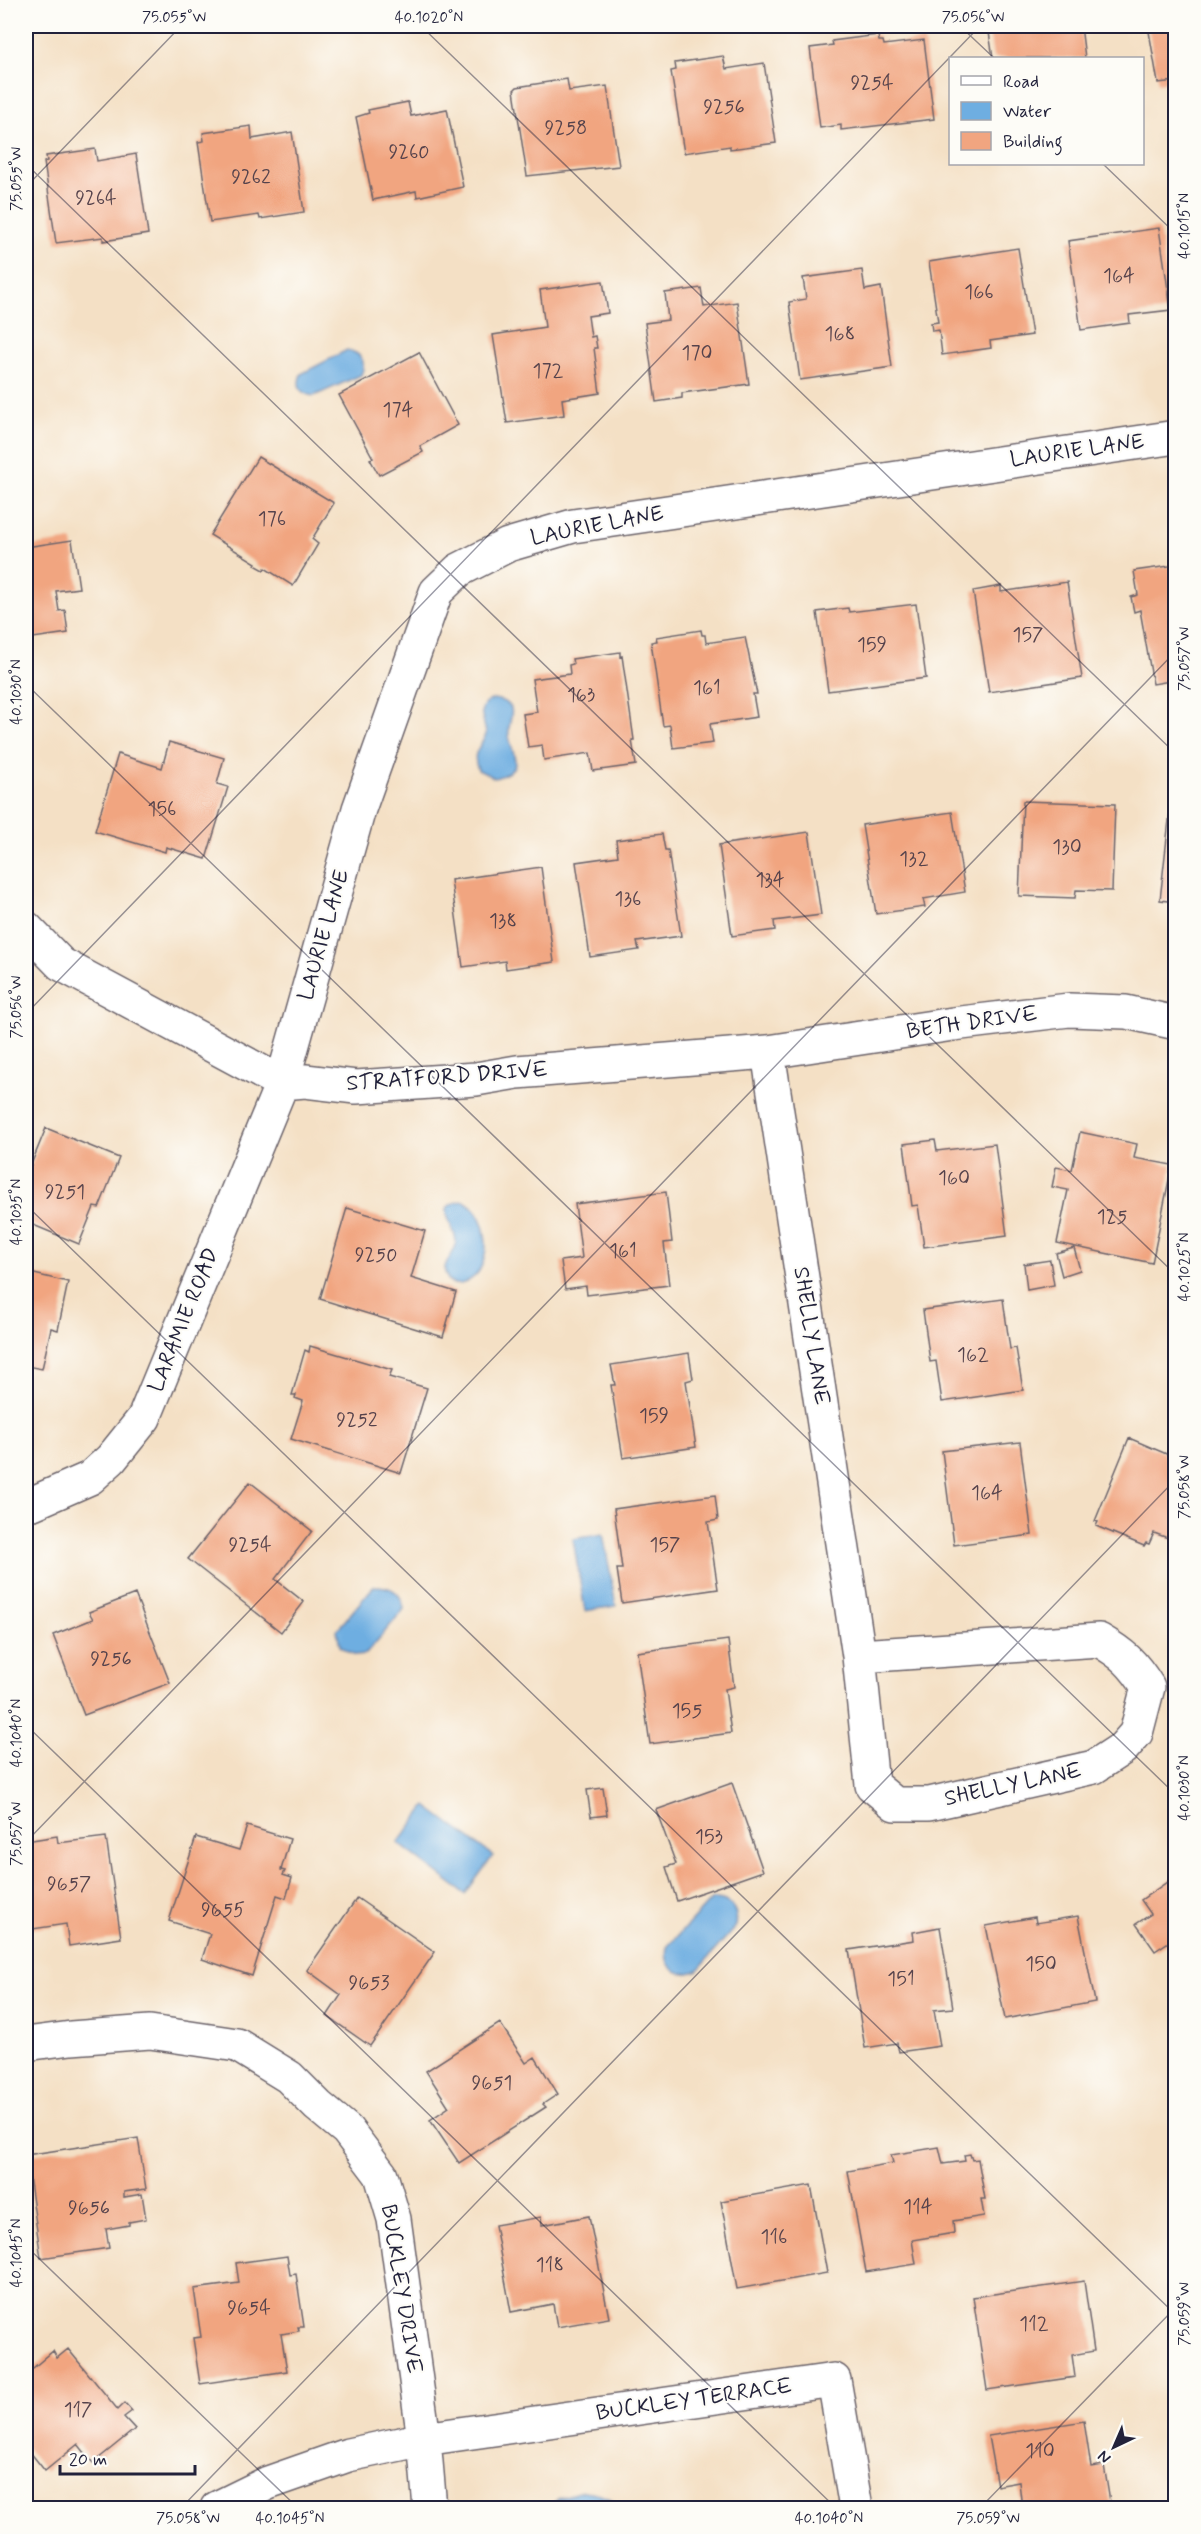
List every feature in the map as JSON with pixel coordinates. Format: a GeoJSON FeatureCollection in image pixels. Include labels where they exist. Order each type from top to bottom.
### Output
{"type":"FeatureCollection","features":[{"type":"Feature","properties":{"kind":"street","name":"LAURIE LANE"},"geometry":{"type":"LineString","coordinates":[[282,1083],[359,809],[436,592],[459,570],[508,544],[573,526],[1176,437]]}},
{"type":"Feature","properties":{"kind":"street"},"geometry":{"type":"LineString","coordinates":[[26,928],[61,964],[282,1083]]}},
{"type":"Feature","properties":{"kind":"street","name":"BETH DRIVE"},"geometry":{"type":"LineString","coordinates":[[768,1052],[1069,1010],[1126,1012],[1176,1023]]}},
{"type":"Feature","properties":{"kind":"street","name":"STRATFORD DRIVE"},"geometry":{"type":"LineString","coordinates":[[282,1083],[305,1081],[356,1087],[476,1079],[517,1072],[768,1052]]}},
{"type":"Feature","properties":{"kind":"street","name":"SHELLY LANE"},"geometry":{"type":"LineString","coordinates":[[768,1052],[860,1656],[872,1785],[895,1804],[929,1804],[1094,1767],[1124,1748],[1136,1733],[1148,1688],[1134,1664],[1120,1652],[1099,1640],[860,1656]]}},
{"type":"Feature","properties":{"kind":"street","name":"LARAMIE ROAD"},"geometry":{"type":"LineString","coordinates":[[26,1503],[33,1503],[90,1478],[111,1459],[144,1418],[282,1083]]}},
{"type":"Feature","properties":{"kind":"street","name":"BUCKLEY DRIVE"},"geometry":{"type":"LineString","coordinates":[[26,2044],[150,2032],[237,2045],[284,2073],[347,2130],[381,2175],[394,2219],[424,2439],[430,2508]]}},
{"type":"Feature","properties":{"kind":"street","name":"BUCKLEY TERRACE"},"geometry":{"type":"LineString","coordinates":[[424,2439],[834,2380],[856,2508]]}},
{"type":"Feature","properties":{"kind":"street"},"geometry":{"type":"LineString","coordinates":[[217,2508],[268,2483],[328,2462],[424,2439]]}},
{"type":"Feature","properties":{"kind":"water"},"geometry":{"type":"Polygon","coordinates":[[[347,350],[362,358],[361,375],[314,396],[302,392],[299,386],[301,374],[347,350]]]}},
{"type":"Feature","properties":{"kind":"water"},"geometry":{"type":"Polygon","coordinates":[[[494,699],[509,704],[511,708],[509,736],[515,761],[511,770],[495,778],[478,770],[475,759],[486,735],[482,709],[494,699]]]}},
{"type":"Feature","properties":{"kind":"water"},"geometry":{"type":"Polygon","coordinates":[[[464,1201],[477,1214],[482,1223],[486,1242],[479,1271],[466,1282],[456,1284],[451,1282],[445,1272],[446,1264],[456,1243],[447,1211],[454,1203],[464,1201]]]}},
{"type":"Feature","properties":{"kind":"water"},"geometry":{"type":"Polygon","coordinates":[[[603,1534],[616,1606],[585,1611],[573,1539],[603,1534]]]}},
{"type":"Feature","properties":{"kind":"water"},"geometry":{"type":"Polygon","coordinates":[[[374,1586],[386,1587],[395,1591],[401,1598],[404,1609],[366,1654],[355,1655],[340,1646],[337,1630],[374,1586]]]}},
{"type":"Feature","properties":{"kind":"water"},"geometry":{"type":"Polygon","coordinates":[[[426,1806],[493,1856],[465,1894],[398,1843],[426,1806]]]}},
{"type":"Feature","properties":{"kind":"water"},"geometry":{"type":"Polygon","coordinates":[[[712,1899],[723,1900],[732,1906],[736,1914],[736,1926],[698,1970],[685,1973],[674,1970],[667,1961],[667,1947],[712,1899]]]}},
{"type":"Feature","properties":{"kind":"water"},"geometry":{"type":"Polygon","coordinates":[[[582,2491],[602,2495],[611,2500],[617,2508],[548,2508],[559,2498],[582,2491]]]}},
{"type":"Feature","properties":{"kind":"building"},"geometry":{"type":"Polygon","coordinates":[[[988,26],[1081,26],[1085,57],[993,57],[988,26]]]}},
{"type":"Feature","properties":{"kind":"building"},"geometry":{"type":"Polygon","coordinates":[[[1148,26],[1176,26],[1176,81],[1158,83],[1148,26]]]}},
{"type":"Feature","properties":{"kind":"building"},"geometry":{"type":"Polygon","coordinates":[[[878,35],[879,41],[883,41],[884,45],[924,40],[934,119],[841,130],[841,125],[820,128],[810,48],[833,45],[832,41],[878,35]]]}},
{"type":"Feature","properties":{"kind":"building"},"geometry":{"type":"Polygon","coordinates":[[[723,56],[726,69],[764,63],[776,143],[730,149],[730,146],[684,153],[671,71],[676,70],[675,63],[723,56]]]}},
{"type":"Feature","properties":{"kind":"building"},"geometry":{"type":"Polygon","coordinates":[[[567,79],[569,91],[607,86],[619,166],[527,176],[514,90],[517,87],[567,79]]]}},
{"type":"Feature","properties":{"kind":"building"},"geometry":{"type":"Polygon","coordinates":[[[408,102],[411,116],[447,109],[463,187],[417,197],[416,191],[373,200],[356,117],[369,113],[368,110],[408,102]]]}},
{"type":"Feature","properties":{"kind":"building"},"geometry":{"type":"Polygon","coordinates":[[[251,126],[252,139],[292,132],[304,212],[260,219],[259,215],[210,222],[198,142],[204,141],[203,133],[251,126]]]}},
{"type":"Feature","properties":{"kind":"building"},"geometry":{"type":"Polygon","coordinates":[[[95,149],[97,161],[136,154],[148,234],[103,241],[103,237],[56,243],[44,162],[47,161],[46,156],[95,149]]]}},
{"type":"Feature","properties":{"kind":"building"},"geometry":{"type":"Polygon","coordinates":[[[1159,228],[1171,310],[1129,315],[1130,323],[1081,330],[1068,241],[1159,228]]]}},
{"type":"Feature","properties":{"kind":"building"},"geometry":{"type":"Polygon","coordinates":[[[1018,248],[1032,335],[990,341],[991,348],[942,355],[939,330],[932,331],[931,323],[938,322],[929,262],[1018,248]]]}},
{"type":"Feature","properties":{"kind":"building"},"geometry":{"type":"Polygon","coordinates":[[[862,270],[865,290],[881,287],[892,367],[800,380],[789,302],[806,299],[803,278],[862,270]]]}},
{"type":"Feature","properties":{"kind":"building"},"geometry":{"type":"Polygon","coordinates":[[[603,281],[608,313],[588,316],[591,337],[595,336],[597,348],[594,348],[600,393],[562,399],[564,415],[507,423],[493,335],[545,327],[540,290],[603,281]]]}},
{"type":"Feature","properties":{"kind":"building"},"geometry":{"type":"Polygon","coordinates":[[[701,288],[704,307],[737,302],[749,384],[682,393],[682,398],[656,402],[645,323],[668,320],[665,293],[701,288]]]}},
{"type":"Feature","properties":{"kind":"building"},"geometry":{"type":"Polygon","coordinates":[[[419,352],[458,425],[420,446],[423,452],[379,475],[370,459],[373,458],[339,395],[419,352]]]}},
{"type":"Feature","properties":{"kind":"building"},"geometry":{"type":"Polygon","coordinates":[[[258,457],[334,503],[312,539],[318,544],[293,586],[265,568],[264,570],[255,565],[256,563],[210,535],[258,457]]]}},
{"type":"Feature","properties":{"kind":"building"},"geometry":{"type":"Polygon","coordinates":[[[72,540],[79,588],[56,591],[59,611],[65,610],[68,633],[26,639],[26,547],[72,540]]]}},
{"type":"Feature","properties":{"kind":"building"},"geometry":{"type":"Polygon","coordinates":[[[1176,565],[1176,680],[1153,684],[1140,610],[1134,612],[1131,597],[1138,595],[1134,571],[1176,565]]]}},
{"type":"Feature","properties":{"kind":"building"},"geometry":{"type":"Polygon","coordinates":[[[1067,582],[1082,678],[989,692],[973,591],[1001,586],[1001,592],[1067,582]]]}},
{"type":"Feature","properties":{"kind":"building"},"geometry":{"type":"Polygon","coordinates":[[[916,604],[926,678],[828,691],[817,612],[848,608],[849,612],[916,604]]]}},
{"type":"Feature","properties":{"kind":"building"},"geometry":{"type":"Polygon","coordinates":[[[701,630],[702,635],[705,635],[706,643],[745,637],[757,694],[753,694],[757,717],[710,724],[713,743],[673,748],[670,725],[663,726],[651,642],[657,641],[656,637],[701,630]]]}},
{"type":"Feature","properties":{"kind":"building"},"geometry":{"type":"Polygon","coordinates":[[[620,652],[636,765],[593,771],[590,753],[544,760],[542,745],[528,747],[523,714],[537,712],[532,679],[570,674],[569,665],[573,664],[572,659],[620,652]]]}},
{"type":"Feature","properties":{"kind":"building"},"geometry":{"type":"Polygon","coordinates":[[[169,742],[224,758],[217,784],[228,787],[206,859],[166,847],[165,852],[95,831],[118,754],[162,768],[169,742]]]}},
{"type":"Feature","properties":{"kind":"building"},"geometry":{"type":"Polygon","coordinates":[[[1023,801],[1115,804],[1112,891],[1076,890],[1075,898],[1019,896],[1023,801]]]}},
{"type":"Feature","properties":{"kind":"building"},"geometry":{"type":"Polygon","coordinates":[[[1170,811],[1176,812],[1176,902],[1160,900],[1170,811]]]}},
{"type":"Feature","properties":{"kind":"building"},"geometry":{"type":"Polygon","coordinates":[[[952,812],[965,892],[923,899],[925,907],[876,914],[862,825],[952,812]]]}},
{"type":"Feature","properties":{"kind":"building"},"geometry":{"type":"Polygon","coordinates":[[[809,832],[821,915],[774,921],[775,930],[732,936],[719,845],[809,832]]]}},
{"type":"Feature","properties":{"kind":"building"},"geometry":{"type":"Polygon","coordinates":[[[662,834],[665,850],[668,850],[681,936],[637,942],[639,950],[590,957],[576,862],[618,856],[616,840],[662,834]]]}},
{"type":"Feature","properties":{"kind":"building"},"geometry":{"type":"Polygon","coordinates":[[[541,867],[554,962],[506,969],[505,961],[463,967],[451,880],[541,867]]]}},
{"type":"Feature","properties":{"kind":"building"},"geometry":{"type":"Polygon","coordinates":[[[46,1128],[119,1158],[99,1208],[94,1207],[79,1244],[26,1222],[26,1177],[46,1128]]]}},
{"type":"Feature","properties":{"kind":"building"},"geometry":{"type":"Polygon","coordinates":[[[1080,1132],[1137,1144],[1134,1158],[1172,1165],[1152,1263],[1057,1243],[1068,1190],[1052,1187],[1056,1167],[1072,1170],[1080,1132]]]}},
{"type":"Feature","properties":{"kind":"building"},"geometry":{"type":"Polygon","coordinates":[[[935,1140],[937,1151],[995,1144],[1007,1236],[924,1247],[918,1205],[912,1206],[904,1144],[935,1140]]]}},
{"type":"Feature","properties":{"kind":"building"},"geometry":{"type":"Polygon","coordinates":[[[666,1192],[672,1242],[664,1243],[669,1285],[587,1295],[586,1286],[565,1289],[561,1261],[582,1258],[575,1204],[666,1192]]]}},
{"type":"Feature","properties":{"kind":"building"},"geometry":{"type":"Polygon","coordinates":[[[347,1208],[425,1231],[411,1278],[456,1292],[443,1337],[320,1299],[347,1208]]]}},
{"type":"Feature","properties":{"kind":"building"},"geometry":{"type":"Polygon","coordinates":[[[1074,1248],[1080,1270],[1062,1276],[1056,1253],[1074,1248]]]}},
{"type":"Feature","properties":{"kind":"building"},"geometry":{"type":"Polygon","coordinates":[[[1050,1260],[1054,1285],[1027,1290],[1024,1264],[1050,1260]]]}},
{"type":"Feature","properties":{"kind":"building"},"geometry":{"type":"Polygon","coordinates":[[[26,1272],[68,1282],[58,1330],[51,1328],[42,1369],[26,1366],[26,1272]]]}},
{"type":"Feature","properties":{"kind":"building"},"geometry":{"type":"Polygon","coordinates":[[[1003,1299],[1010,1349],[1016,1348],[1023,1390],[942,1402],[936,1361],[930,1362],[923,1310],[1003,1299]]]}},
{"type":"Feature","properties":{"kind":"building"},"geometry":{"type":"Polygon","coordinates":[[[310,1346],[392,1370],[389,1377],[427,1388],[401,1473],[291,1439],[303,1401],[295,1398],[296,1395],[292,1395],[305,1350],[309,1352],[310,1346]]]}},
{"type":"Feature","properties":{"kind":"building"},"geometry":{"type":"Polygon","coordinates":[[[689,1353],[693,1379],[686,1381],[696,1447],[623,1458],[611,1385],[615,1385],[611,1365],[689,1353]]]}},
{"type":"Feature","properties":{"kind":"building"},"geometry":{"type":"Polygon","coordinates":[[[1129,1438],[1176,1458],[1176,1541],[1154,1533],[1149,1544],[1146,1543],[1144,1546],[1096,1526],[1098,1522],[1095,1521],[1129,1438]]]}},
{"type":"Feature","properties":{"kind":"building"},"geometry":{"type":"Polygon","coordinates":[[[1020,1442],[1032,1535],[954,1545],[942,1451],[1020,1442]]]}},
{"type":"Feature","properties":{"kind":"building"},"geometry":{"type":"Polygon","coordinates":[[[250,1482],[312,1531],[275,1579],[304,1602],[281,1632],[188,1559],[250,1482]]]}},
{"type":"Feature","properties":{"kind":"building"},"geometry":{"type":"Polygon","coordinates":[[[715,1495],[718,1520],[708,1522],[718,1589],[622,1603],[617,1569],[622,1569],[614,1509],[715,1495]]]}},
{"type":"Feature","properties":{"kind":"building"},"geometry":{"type":"Polygon","coordinates":[[[135,1594],[170,1683],[84,1715],[53,1635],[93,1619],[89,1612],[135,1594]]]}},
{"type":"Feature","properties":{"kind":"building"},"geometry":{"type":"Polygon","coordinates":[[[728,1640],[734,1687],[725,1689],[731,1733],[650,1744],[637,1652],[728,1640]]]}},
{"type":"Feature","properties":{"kind":"building"},"geometry":{"type":"Polygon","coordinates":[[[732,1783],[763,1871],[677,1901],[666,1867],[676,1864],[656,1810],[732,1783]]]}},
{"type":"Feature","properties":{"kind":"building"},"geometry":{"type":"Polygon","coordinates":[[[603,1788],[607,1815],[591,1817],[587,1790],[603,1788]]]}},
{"type":"Feature","properties":{"kind":"building"},"geometry":{"type":"Polygon","coordinates":[[[247,1826],[290,1839],[281,1870],[285,1871],[283,1875],[292,1878],[286,1898],[277,1895],[252,1976],[202,1959],[210,1934],[169,1921],[196,1837],[239,1850],[247,1826]]]}},
{"type":"Feature","properties":{"kind":"building"},"geometry":{"type":"Polygon","coordinates":[[[57,1836],[58,1843],[106,1837],[121,1938],[69,1946],[66,1924],[26,1930],[26,1841],[57,1836]]]}},
{"type":"Feature","properties":{"kind":"building"},"geometry":{"type":"Polygon","coordinates":[[[1176,1876],[1176,1948],[1170,1941],[1155,1951],[1136,1924],[1151,1914],[1141,1900],[1176,1876]]]}},
{"type":"Feature","properties":{"kind":"building"},"geometry":{"type":"Polygon","coordinates":[[[357,1898],[435,1952],[370,2046],[327,2016],[341,1995],[307,1970],[357,1898]]]}},
{"type":"Feature","properties":{"kind":"building"},"geometry":{"type":"Polygon","coordinates":[[[1078,1916],[1095,2002],[1005,2019],[986,1926],[1035,1917],[1036,1923],[1078,1916]]]}},
{"type":"Feature","properties":{"kind":"building"},"geometry":{"type":"Polygon","coordinates":[[[940,1927],[953,2008],[934,2010],[940,2046],[899,2052],[897,2043],[865,2048],[849,1950],[914,1940],[913,1932],[940,1927]]]}},
{"type":"Feature","properties":{"kind":"building"},"geometry":{"type":"Polygon","coordinates":[[[500,2023],[526,2063],[535,2057],[558,2094],[543,2104],[546,2107],[459,2163],[430,2120],[449,2107],[426,2071],[500,2023]]]}},
{"type":"Feature","properties":{"kind":"building"},"geometry":{"type":"Polygon","coordinates":[[[138,2138],[146,2189],[124,2192],[124,2197],[142,2194],[146,2219],[106,2229],[109,2248],[41,2258],[26,2155],[138,2138]]]}},
{"type":"Feature","properties":{"kind":"building"},"geometry":{"type":"Polygon","coordinates":[[[939,2147],[943,2164],[965,2161],[964,2155],[970,2154],[972,2160],[978,2159],[985,2199],[981,2199],[984,2216],[953,2221],[954,2233],[912,2240],[916,2264],[866,2272],[848,2171],[893,2163],[891,2155],[939,2147]]]}},
{"type":"Feature","properties":{"kind":"building"},"geometry":{"type":"Polygon","coordinates":[[[811,2185],[827,2273],[737,2289],[721,2201],[811,2185]]]}},
{"type":"Feature","properties":{"kind":"building"},"geometry":{"type":"Polygon","coordinates":[[[589,2216],[609,2318],[557,2327],[553,2304],[511,2312],[495,2225],[541,2217],[542,2225],[589,2216]]]}},
{"type":"Feature","properties":{"kind":"building"},"geometry":{"type":"Polygon","coordinates":[[[287,2256],[290,2275],[296,2274],[304,2327],[298,2327],[299,2331],[281,2334],[287,2371],[200,2384],[193,2338],[201,2337],[194,2289],[239,2283],[236,2263],[287,2256]]]}},
{"type":"Feature","properties":{"kind":"building"},"geometry":{"type":"Polygon","coordinates":[[[1084,2281],[1094,2351],[1072,2355],[1075,2377],[987,2390],[973,2297],[1084,2281]]]}},
{"type":"Feature","properties":{"kind":"building"},"geometry":{"type":"Polygon","coordinates":[[[68,2349],[118,2410],[125,2403],[132,2411],[124,2417],[135,2429],[93,2463],[78,2444],[45,2471],[26,2447],[26,2374],[53,2351],[57,2358],[68,2349]]]}},
{"type":"Feature","properties":{"kind":"building"},"geometry":{"type":"Polygon","coordinates":[[[1084,2421],[1091,2467],[1104,2465],[1111,2508],[1022,2508],[1019,2482],[997,2486],[988,2436],[1084,2421]]]}}]}
